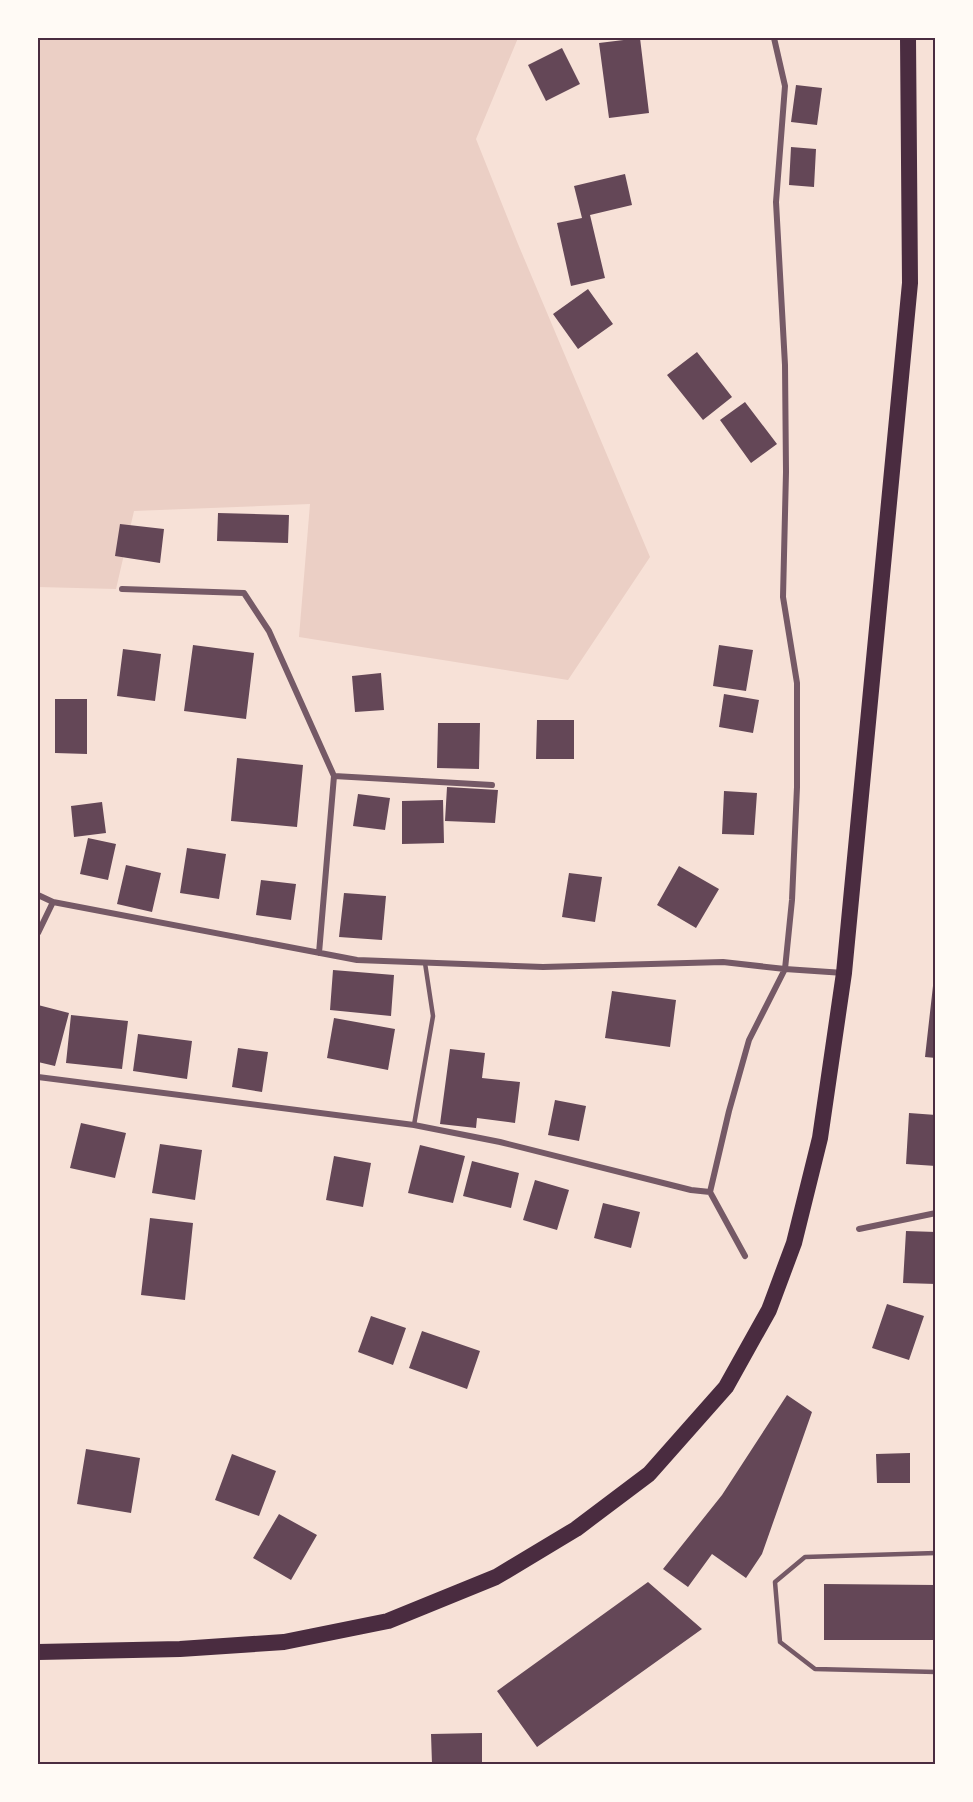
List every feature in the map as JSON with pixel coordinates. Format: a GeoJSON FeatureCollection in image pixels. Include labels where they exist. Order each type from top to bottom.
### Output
{"type":"FeatureCollection","features":[{"type":"Feature","properties":{"kind":"highway"},"geometry":{"type":"LineString","coordinates":[[38,1652],[180,1649],[284,1642],[388,1621],[495,1576],[576,1529],[649,1474],[726,1387],[769,1310],[794,1243],[820,1138],[844,973],[910,283],[908,38]]}},
{"type":"Feature","properties":{"kind":"street"},"geometry":{"type":"LineString","coordinates":[[745,1256],[710,1192],[749,1040],[785,969],[792,900],[796,810],[796,683],[783,597],[786,472],[785,365],[776,202],[785,86],[774,38]]}},
{"type":"Feature","properties":{"kind":"street"},"geometry":{"type":"LineString","coordinates":[[122,590],[244,593],[269,631],[334,776],[319,953]]}},
{"type":"Feature","properties":{"kind":"street"},"geometry":{"type":"LineString","coordinates":[[334,776],[492,785]]}},
{"type":"Feature","properties":{"kind":"street"},"geometry":{"type":"LineString","coordinates":[[38,895],[53,902],[357,960],[543,967],[723,962],[844,973]]}},
{"type":"Feature","properties":{"kind":"street"},"geometry":{"type":"LineString","coordinates":[[38,933],[53,902]]}},
{"type":"Feature","properties":{"kind":"street"},"geometry":{"type":"LineString","coordinates":[[38,1077],[414,1125],[500,1142],[691,1190],[710,1192]]}},
{"type":"Feature","properties":{"kind":"street"},"geometry":{"type":"LineString","coordinates":[[859,1229],[936,1213]]}},
{"type":"Feature","properties":{"kind":"lane"},"geometry":{"type":"LineString","coordinates":[[414,1125],[433,1016],[425,963]]}},
{"type":"Feature","properties":{"kind":"lane"},"geometry":{"type":"LineString","coordinates":[[936,1553],[806,1557],[775,1582],[780,1642],[815,1669],[936,1672]]}},
{"type":"Feature","properties":{"kind":"shaded area"},"geometry":{"type":"Polygon","coordinates":[[[38,38],[518,38],[476,139],[650,557],[568,680],[299,637],[310,504],[134,511],[116,589],[38,587],[38,38]]]}},
{"type":"Feature","properties":{"kind":"building"},"geometry":{"type":"Polygon","coordinates":[[[640,38],[649,113],[609,118],[599,43],[640,38]]]}},
{"type":"Feature","properties":{"kind":"building"},"geometry":{"type":"Polygon","coordinates":[[[562,48],[580,84],[546,101],[528,65],[562,48]]]}},
{"type":"Feature","properties":{"kind":"building"},"geometry":{"type":"Polygon","coordinates":[[[796,85],[822,88],[817,125],[791,122],[796,85]]]}},
{"type":"Feature","properties":{"kind":"building"},"geometry":{"type":"Polygon","coordinates":[[[791,147],[816,149],[814,187],[789,185],[791,147]]]}},
{"type":"Feature","properties":{"kind":"building"},"geometry":{"type":"Polygon","coordinates":[[[625,174],[632,205],[590,215],[605,278],[571,286],[557,223],[582,218],[574,186],[625,174]]]}},
{"type":"Feature","properties":{"kind":"building"},"geometry":{"type":"Polygon","coordinates":[[[588,289],[613,324],[578,349],[553,314],[588,289]]]}},
{"type":"Feature","properties":{"kind":"building"},"geometry":{"type":"Polygon","coordinates":[[[697,352],[732,397],[703,420],[667,375],[697,352]]]}},
{"type":"Feature","properties":{"kind":"building"},"geometry":{"type":"Polygon","coordinates":[[[745,402],[777,444],[751,463],[720,420],[745,402]]]}},
{"type":"Feature","properties":{"kind":"building"},"geometry":{"type":"Polygon","coordinates":[[[218,513],[289,515],[288,543],[217,541],[218,513]]]}},
{"type":"Feature","properties":{"kind":"building"},"geometry":{"type":"Polygon","coordinates":[[[120,524],[164,529],[160,563],[115,556],[120,524]]]}},
{"type":"Feature","properties":{"kind":"building"},"geometry":{"type":"Polygon","coordinates":[[[193,645],[254,653],[246,719],[184,711],[193,645]]]}},
{"type":"Feature","properties":{"kind":"building"},"geometry":{"type":"Polygon","coordinates":[[[719,645],[753,650],[746,691],[713,686],[719,645]]]}},
{"type":"Feature","properties":{"kind":"building"},"geometry":{"type":"Polygon","coordinates":[[[123,649],[161,654],[155,701],[117,696],[123,649]]]}},
{"type":"Feature","properties":{"kind":"building"},"geometry":{"type":"Polygon","coordinates":[[[381,673],[384,710],[355,712],[352,676],[381,673]]]}},
{"type":"Feature","properties":{"kind":"building"},"geometry":{"type":"Polygon","coordinates":[[[724,694],[759,700],[753,733],[719,727],[724,694]]]}},
{"type":"Feature","properties":{"kind":"building"},"geometry":{"type":"Polygon","coordinates":[[[55,699],[87,699],[87,754],[55,753],[55,699]]]}},
{"type":"Feature","properties":{"kind":"building"},"geometry":{"type":"Polygon","coordinates":[[[537,720],[574,720],[574,759],[536,759],[537,720]]]}},
{"type":"Feature","properties":{"kind":"building"},"geometry":{"type":"Polygon","coordinates":[[[438,723],[480,723],[479,769],[437,768],[438,723]]]}},
{"type":"Feature","properties":{"kind":"building"},"geometry":{"type":"Polygon","coordinates":[[[237,758],[303,765],[297,827],[231,821],[237,758]]]}},
{"type":"Feature","properties":{"kind":"building"},"geometry":{"type":"Polygon","coordinates":[[[447,787],[498,790],[495,823],[445,821],[447,787]]]}},
{"type":"Feature","properties":{"kind":"building"},"geometry":{"type":"Polygon","coordinates":[[[724,791],[757,793],[754,835],[722,834],[724,791]]]}},
{"type":"Feature","properties":{"kind":"building"},"geometry":{"type":"Polygon","coordinates":[[[358,794],[390,798],[385,830],[353,826],[358,794]]]}},
{"type":"Feature","properties":{"kind":"building"},"geometry":{"type":"Polygon","coordinates":[[[443,800],[444,843],[402,844],[402,801],[443,800]]]}},
{"type":"Feature","properties":{"kind":"building"},"geometry":{"type":"Polygon","coordinates":[[[102,802],[106,833],[74,837],[71,806],[102,802]]]}},
{"type":"Feature","properties":{"kind":"building"},"geometry":{"type":"Polygon","coordinates":[[[88,838],[116,844],[108,880],[80,874],[88,838]]]}},
{"type":"Feature","properties":{"kind":"building"},"geometry":{"type":"Polygon","coordinates":[[[187,848],[226,854],[219,899],[180,893],[187,848]]]}},
{"type":"Feature","properties":{"kind":"building"},"geometry":{"type":"Polygon","coordinates":[[[126,865],[161,873],[152,912],[117,904],[126,865]]]}},
{"type":"Feature","properties":{"kind":"building"},"geometry":{"type":"Polygon","coordinates":[[[679,866],[719,889],[696,928],[657,905],[679,866]]]}},
{"type":"Feature","properties":{"kind":"building"},"geometry":{"type":"Polygon","coordinates":[[[569,873],[602,877],[595,922],[562,917],[569,873]]]}},
{"type":"Feature","properties":{"kind":"building"},"geometry":{"type":"Polygon","coordinates":[[[261,880],[296,884],[291,920],[256,915],[261,880]]]}},
{"type":"Feature","properties":{"kind":"building"},"geometry":{"type":"Polygon","coordinates":[[[344,893],[386,896],[382,940],[339,937],[344,893]]]}},
{"type":"Feature","properties":{"kind":"building"},"geometry":{"type":"Polygon","coordinates":[[[333,970],[394,975],[391,1016],[330,1010],[333,970]]]}},
{"type":"Feature","properties":{"kind":"building"},"geometry":{"type":"Polygon","coordinates":[[[934,977],[936,977],[936,1058],[925,1057],[934,977]]]}},
{"type":"Feature","properties":{"kind":"building"},"geometry":{"type":"Polygon","coordinates":[[[612,991],[676,1000],[670,1047],[605,1038],[612,991]]]}},
{"type":"Feature","properties":{"kind":"building"},"geometry":{"type":"Polygon","coordinates":[[[38,1005],[69,1013],[55,1066],[38,1062],[38,1005]]]}},
{"type":"Feature","properties":{"kind":"building"},"geometry":{"type":"Polygon","coordinates":[[[71,1015],[128,1021],[122,1069],[66,1063],[71,1015]]]}},
{"type":"Feature","properties":{"kind":"building"},"geometry":{"type":"Polygon","coordinates":[[[334,1018],[395,1029],[388,1070],[327,1058],[334,1018]]]}},
{"type":"Feature","properties":{"kind":"building"},"geometry":{"type":"Polygon","coordinates":[[[138,1034],[192,1041],[187,1079],[133,1071],[138,1034]]]}},
{"type":"Feature","properties":{"kind":"building"},"geometry":{"type":"Polygon","coordinates":[[[238,1048],[268,1052],[262,1092],[232,1087],[238,1048]]]}},
{"type":"Feature","properties":{"kind":"building"},"geometry":{"type":"Polygon","coordinates":[[[450,1049],[485,1053],[482,1078],[520,1082],[515,1123],[477,1118],[476,1128],[440,1124],[450,1049]]]}},
{"type":"Feature","properties":{"kind":"building"},"geometry":{"type":"Polygon","coordinates":[[[555,1100],[586,1106],[579,1141],[548,1135],[555,1100]]]}},
{"type":"Feature","properties":{"kind":"building"},"geometry":{"type":"Polygon","coordinates":[[[909,1113],[936,1115],[936,1166],[906,1164],[909,1113]]]}},
{"type":"Feature","properties":{"kind":"building"},"geometry":{"type":"Polygon","coordinates":[[[81,1123],[126,1133],[115,1178],[70,1168],[81,1123]]]}},
{"type":"Feature","properties":{"kind":"building"},"geometry":{"type":"Polygon","coordinates":[[[160,1144],[202,1150],[195,1200],[152,1193],[160,1144]]]}},
{"type":"Feature","properties":{"kind":"building"},"geometry":{"type":"Polygon","coordinates":[[[420,1145],[465,1156],[453,1203],[408,1193],[420,1145]]]}},
{"type":"Feature","properties":{"kind":"building"},"geometry":{"type":"Polygon","coordinates":[[[334,1156],[371,1163],[363,1207],[326,1200],[334,1156]]]}},
{"type":"Feature","properties":{"kind":"building"},"geometry":{"type":"Polygon","coordinates":[[[472,1161],[519,1173],[511,1208],[463,1196],[472,1161]]]}},
{"type":"Feature","properties":{"kind":"building"},"geometry":{"type":"Polygon","coordinates":[[[535,1180],[569,1190],[557,1230],[523,1220],[535,1180]]]}},
{"type":"Feature","properties":{"kind":"building"},"geometry":{"type":"Polygon","coordinates":[[[603,1203],[640,1212],[631,1248],[594,1238],[603,1203]]]}},
{"type":"Feature","properties":{"kind":"building"},"geometry":{"type":"Polygon","coordinates":[[[150,1218],[193,1223],[185,1300],[141,1295],[150,1218]]]}},
{"type":"Feature","properties":{"kind":"building"},"geometry":{"type":"Polygon","coordinates":[[[906,1231],[936,1232],[936,1284],[903,1283],[906,1231]]]}},
{"type":"Feature","properties":{"kind":"building"},"geometry":{"type":"Polygon","coordinates":[[[887,1304],[924,1316],[909,1360],[872,1348],[887,1304]]]}},
{"type":"Feature","properties":{"kind":"building"},"geometry":{"type":"Polygon","coordinates":[[[371,1316],[406,1328],[393,1365],[358,1352],[371,1316]]]}},
{"type":"Feature","properties":{"kind":"building"},"geometry":{"type":"Polygon","coordinates":[[[422,1331],[480,1351],[467,1389],[409,1368],[422,1331]]]}},
{"type":"Feature","properties":{"kind":"building"},"geometry":{"type":"Polygon","coordinates":[[[787,1395],[812,1412],[762,1554],[746,1578],[712,1554],[688,1587],[663,1569],[722,1495],[787,1395]]]}},
{"type":"Feature","properties":{"kind":"building"},"geometry":{"type":"Polygon","coordinates":[[[86,1449],[140,1458],[131,1513],[77,1504],[86,1449]]]}},
{"type":"Feature","properties":{"kind":"building"},"geometry":{"type":"Polygon","coordinates":[[[910,1453],[910,1483],[877,1483],[876,1454],[910,1453]]]}},
{"type":"Feature","properties":{"kind":"building"},"geometry":{"type":"Polygon","coordinates":[[[232,1454],[276,1471],[259,1516],[215,1500],[232,1454]]]}},
{"type":"Feature","properties":{"kind":"building"},"geometry":{"type":"Polygon","coordinates":[[[279,1514],[317,1535],[291,1580],[253,1558],[279,1514]]]}},
{"type":"Feature","properties":{"kind":"building"},"geometry":{"type":"Polygon","coordinates":[[[648,1582],[702,1629],[537,1747],[497,1691],[648,1582]]]}},
{"type":"Feature","properties":{"kind":"building"},"geometry":{"type":"Polygon","coordinates":[[[824,1584],[936,1585],[936,1640],[824,1640],[824,1584]]]}},
{"type":"Feature","properties":{"kind":"building"},"geometry":{"type":"Polygon","coordinates":[[[482,1733],[482,1764],[432,1764],[431,1734],[482,1733]]]}}]}
